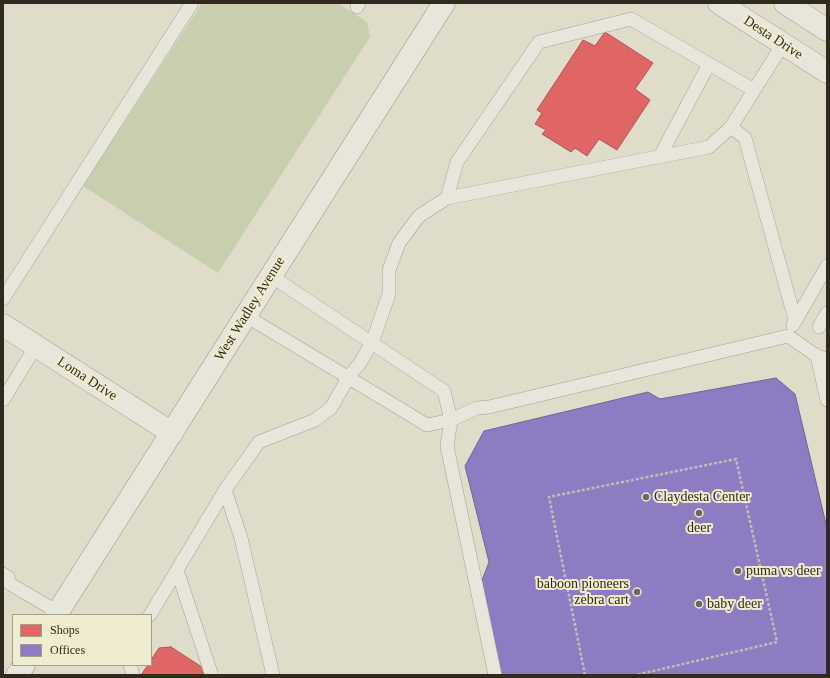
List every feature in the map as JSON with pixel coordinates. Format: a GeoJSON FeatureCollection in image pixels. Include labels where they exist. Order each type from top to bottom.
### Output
{"type":"FeatureCollection","features":[{"type":"Feature","properties":{"kind":"main road","name":"West Wadley Avenue"},"geometry":{"type":"LineString","coordinates":[[57,613],[444,3]]}},
{"type":"Feature","properties":{"kind":"main road","name":"Desta Drive"},"geometry":{"type":"LineString","coordinates":[[719,3],[827,72]]}},
{"type":"Feature","properties":{"kind":"main road"},"geometry":{"type":"LineString","coordinates":[[785,3],[827,30]]}},
{"type":"Feature","properties":{"kind":"main road","name":"Loma Drive"},"geometry":{"type":"LineString","coordinates":[[3,325],[172,432]]}},
{"type":"Feature","properties":{"kind":"main road"},"geometry":{"type":"LineString","coordinates":[[17,675],[23,666]]}},
{"type":"Feature","properties":{"kind":"lane"},"geometry":{"type":"LineString","coordinates":[[3,299],[192,3]]}},
{"type":"Feature","properties":{"kind":"lane"},"geometry":{"type":"LineString","coordinates":[[447,198],[457,162],[539,42],[631,19],[754,90]]}},
{"type":"Feature","properties":{"kind":"lane"},"geometry":{"type":"LineString","coordinates":[[151,614],[225,490],[259,442],[315,420],[331,408],[348,378],[360,363],[372,343],[379,319],[389,294],[389,270],[399,243],[419,216],[447,198],[709,147],[731,127],[783,44]]}},
{"type":"Feature","properties":{"kind":"lane"},"geometry":{"type":"LineString","coordinates":[[660,156],[709,64]]}},
{"type":"Feature","properties":{"kind":"lane"},"geometry":{"type":"LineString","coordinates":[[731,127],[745,138],[795,320]]}},
{"type":"Feature","properties":{"kind":"lane"},"geometry":{"type":"LineString","coordinates":[[788,336],[795,320],[827,266]]}},
{"type":"Feature","properties":{"kind":"lane"},"geometry":{"type":"LineString","coordinates":[[270,276],[444,391],[451,420],[447,446],[495,675]]}},
{"type":"Feature","properties":{"kind":"lane"},"geometry":{"type":"LineString","coordinates":[[819,327],[827,313]]}},
{"type":"Feature","properties":{"kind":"lane"},"geometry":{"type":"LineString","coordinates":[[246,316],[427,425],[451,420],[477,408],[489,407],[788,336],[822,358],[827,400]]}},
{"type":"Feature","properties":{"kind":"lane"},"geometry":{"type":"LineString","coordinates":[[3,400],[36,346]]}},
{"type":"Feature","properties":{"kind":"lane"},"geometry":{"type":"LineString","coordinates":[[225,490],[241,538],[273,675]]}},
{"type":"Feature","properties":{"kind":"lane"},"geometry":{"type":"LineString","coordinates":[[177,570],[211,673]]}},
{"type":"Feature","properties":{"kind":"lane"},"geometry":{"type":"LineString","coordinates":[[5,582],[57,613]]}},
{"type":"Feature","properties":{"kind":"path"},"geometry":{"type":"LineString","coordinates":[[585,675],[549,497],[736,459],[777,642],[636,675]]}},
{"type":"Feature","properties":{"kind":"green space"},"geometry":{"type":"Polygon","coordinates":[[[202,3],[338,3],[367,22],[370,37],[218,273],[83,186],[202,3]]]}},
{"type":"Feature","properties":{"kind":"building: Shops"},"geometry":{"type":"Polygon","coordinates":[[[605,32],[653,63],[635,89],[650,100],[617,150],[599,139],[587,156],[575,148],[571,152],[542,134],[546,130],[535,124],[542,113],[537,110],[583,40],[595,46],[605,32]]]}},
{"type":"Feature","properties":{"kind":"building: Shops"},"geometry":{"type":"Polygon","coordinates":[[[171,647],[214,675],[141,675],[147,666],[152,666],[152,658],[159,648],[171,647]]]}},
{"type":"Feature","properties":{"kind":"building: Offices","name":"Claydesta Center"},"geometry":{"type":"Polygon","coordinates":[[[776,378],[795,394],[827,528],[827,675],[500,675],[481,583],[489,562],[465,466],[484,431],[648,392],[660,399],[776,378]]]}},
{"type":"Feature","properties":{"kind":"place","name":"Claydesta Center"},"geometry":{"type":"Point","coordinates":[646,497]}},
{"type":"Feature","properties":{"kind":"place","name":"deer"},"geometry":{"type":"Point","coordinates":[699,513]}},
{"type":"Feature","properties":{"kind":"place","name":"puma vs deer"},"geometry":{"type":"Point","coordinates":[738,571]}},
{"type":"Feature","properties":{"kind":"place","name":"baboon pioneers zebra cart"},"geometry":{"type":"Point","coordinates":[637,592]}},
{"type":"Feature","properties":{"kind":"place","name":"baby deer"},"geometry":{"type":"Point","coordinates":[699,604]}}]}
